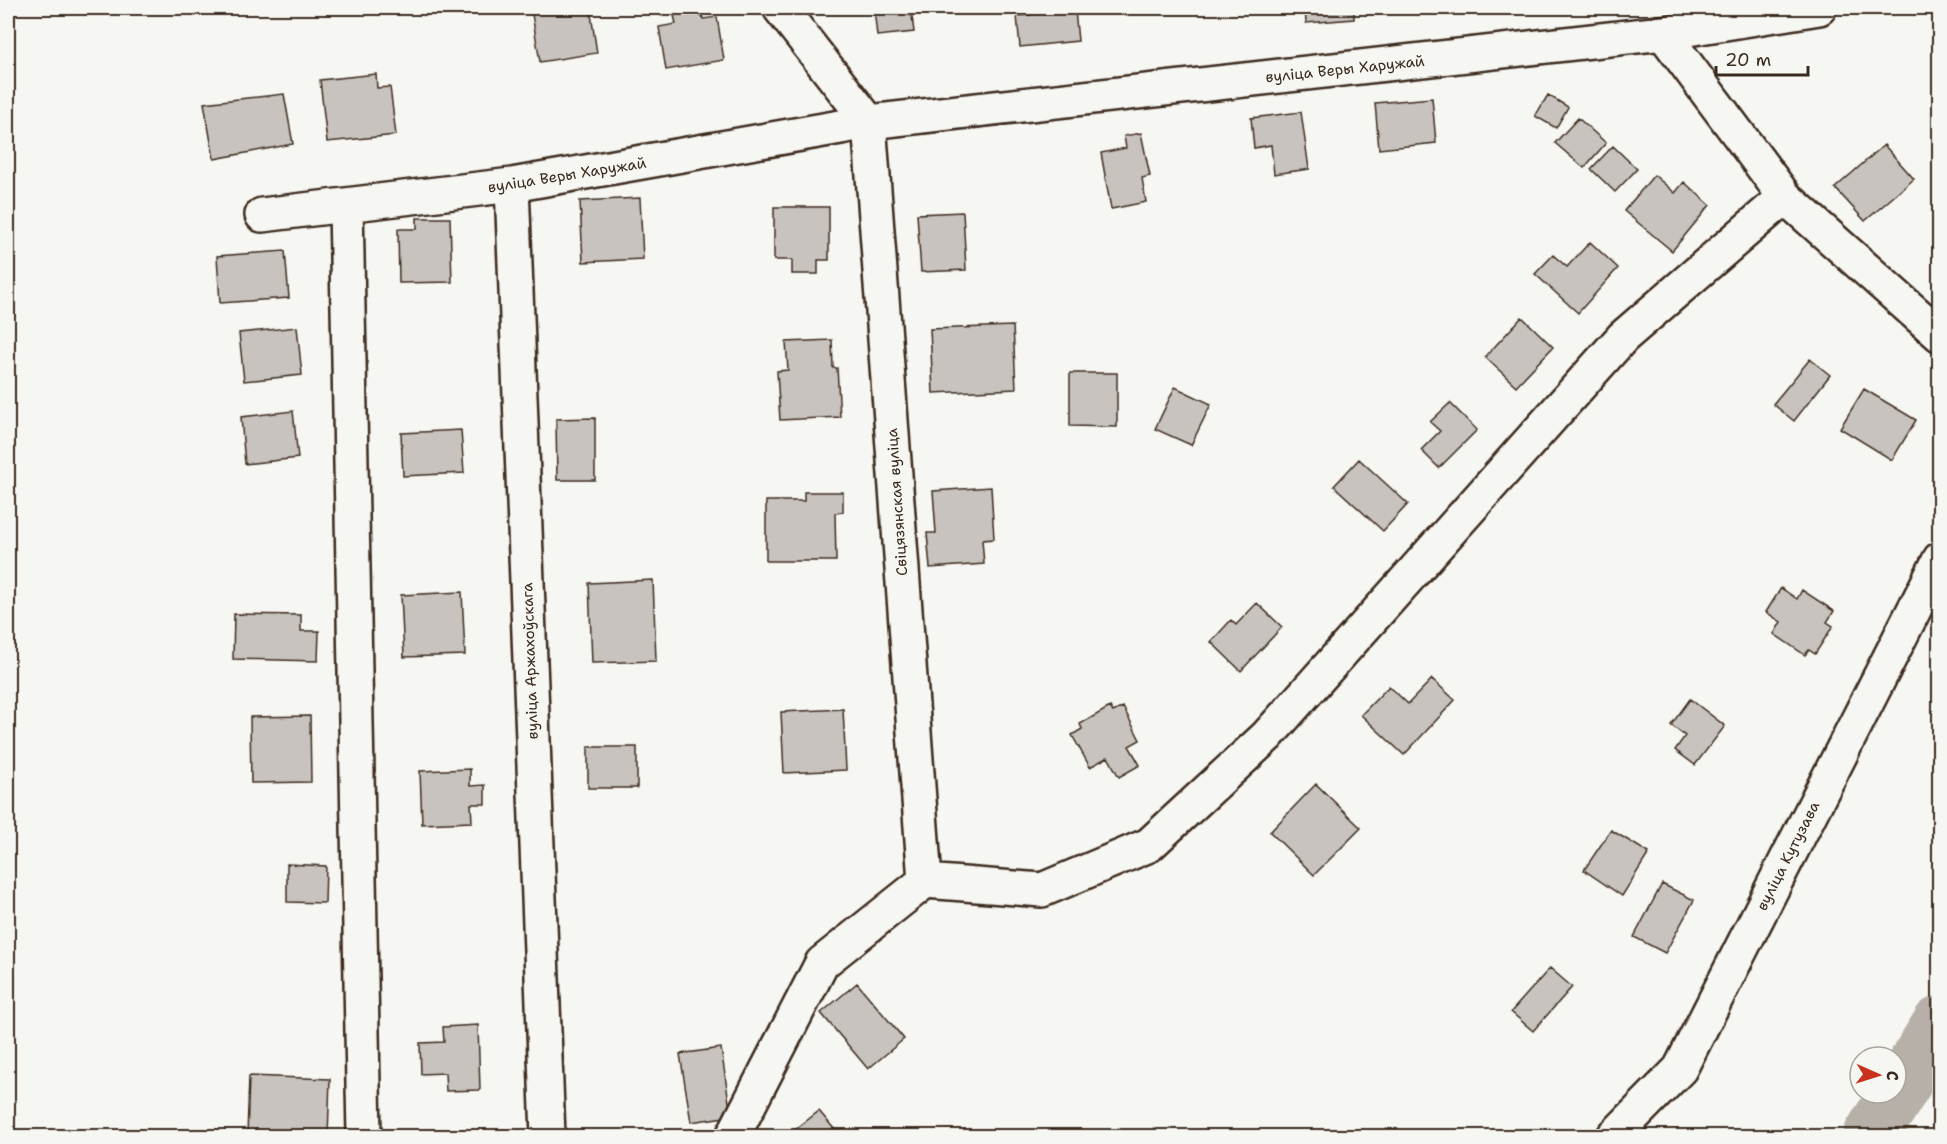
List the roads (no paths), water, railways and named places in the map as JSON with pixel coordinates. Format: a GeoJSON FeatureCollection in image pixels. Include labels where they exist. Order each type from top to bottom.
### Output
{"type":"FeatureCollection","features":[{"type":"Feature","properties":{"kind":"street"},"geometry":{"type":"LineString","coordinates":[[780,8],[869,122]]}},
{"type":"Feature","properties":{"kind":"street","name":"вуліца Веры Харужай"},"geometry":{"type":"LineString","coordinates":[[262,215],[512,185],[869,122],[1663,33],[1819,8]]}},
{"type":"Feature","properties":{"kind":"street"},"geometry":{"type":"LineString","coordinates":[[1663,33],[1785,197],[1940,335]]}},
{"type":"Feature","properties":{"kind":"street","name":"Свіцязянская вуліца"},"geometry":{"type":"LineString","coordinates":[[869,122],[924,881]]}},
{"type":"Feature","properties":{"kind":"street","name":"вуліца Аржахоўскага"},"geometry":{"type":"LineString","coordinates":[[512,185],[548,1137]]}},
{"type":"Feature","properties":{"kind":"street"},"geometry":{"type":"LineString","coordinates":[[733,1137],[822,963],[924,881],[1042,890],[1149,845],[1267,736],[1623,337],[1785,197]]}},
{"type":"Feature","properties":{"kind":"street"},"geometry":{"type":"LineString","coordinates":[[346,206],[364,1137]]}},
{"type":"Feature","properties":{"kind":"street","name":"вуліца Кутузава"},"geometry":{"type":"LineString","coordinates":[[1614,1137],[1680,1070],[1940,559]]}},
{"type":"Feature","properties":{"kind":"waterway"},"geometry":{"type":"LineString","coordinates":[[1871,1136],[1940,1024]]}}]}
